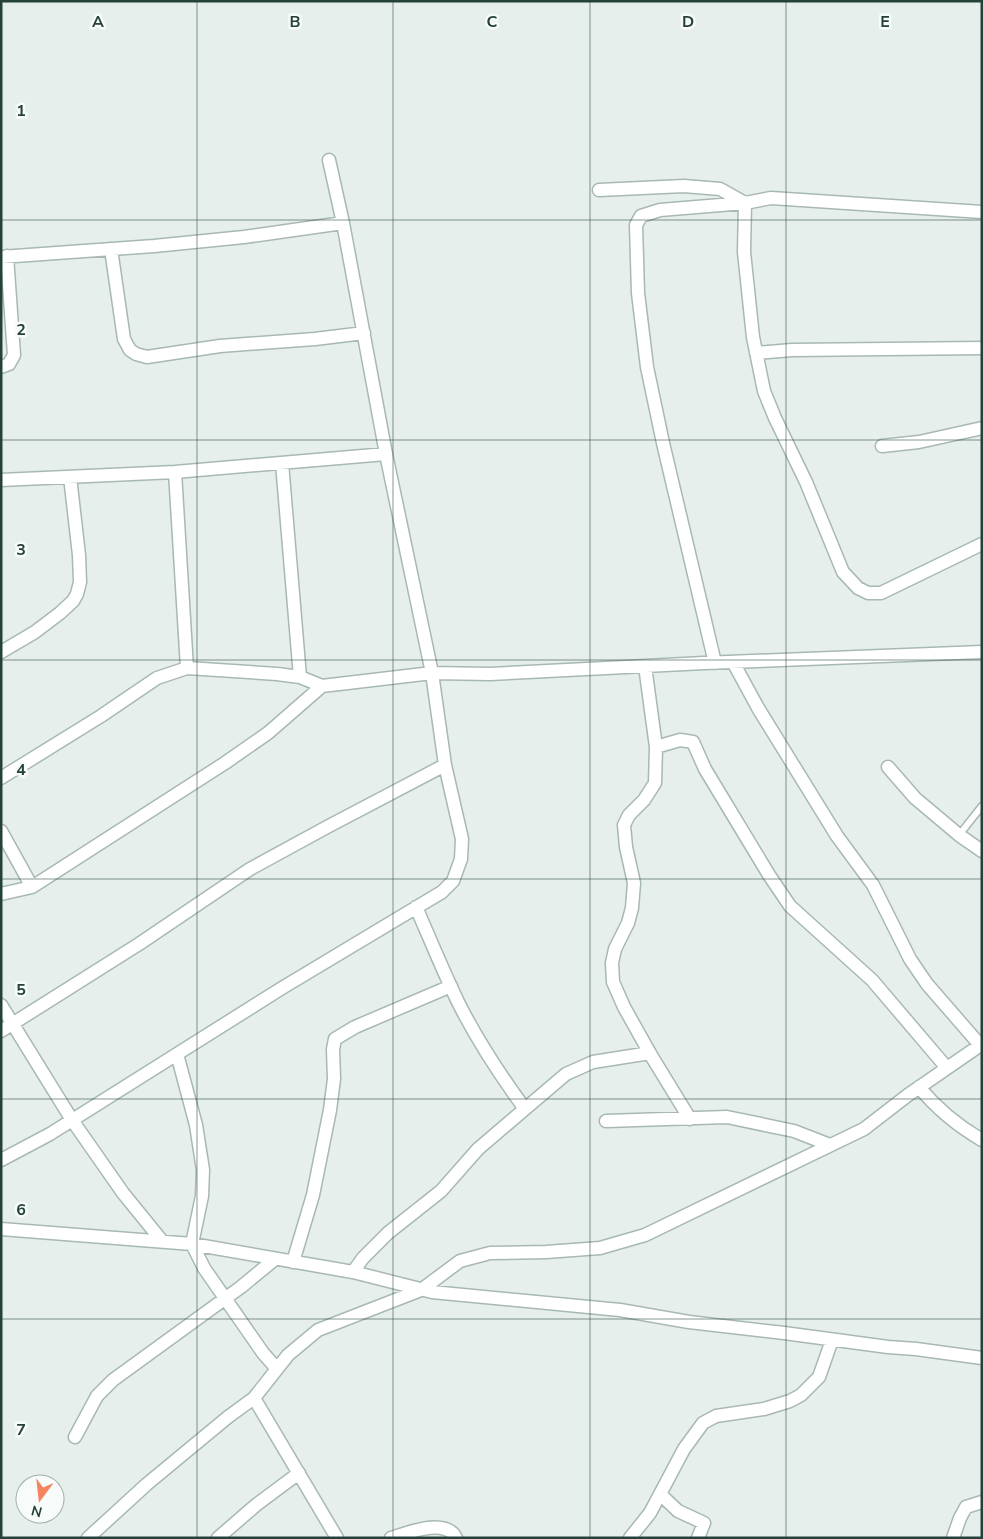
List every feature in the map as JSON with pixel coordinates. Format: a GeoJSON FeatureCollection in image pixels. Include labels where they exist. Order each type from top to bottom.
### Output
{"type":"FeatureCollection","features":[{"type":"Feature","properties":{"kind":"street"},"geometry":{"type":"LineString","coordinates":[[1,1160],[50,1134],[447,887],[453,881],[461,859],[462,839],[445,765],[432,673],[386,454],[343,223],[329,160]]}},
{"type":"Feature","properties":{"kind":"street"},"geometry":{"type":"LineString","coordinates":[[599,190],[684,186],[720,189],[745,203]]}},
{"type":"Feature","properties":{"kind":"street"},"geometry":{"type":"LineString","coordinates":[[715,663],[647,368],[638,293],[636,225],[641,216],[660,210],[745,203],[771,198],[982,212]]}},
{"type":"Feature","properties":{"kind":"street"},"geometry":{"type":"LineString","coordinates":[[745,203],[744,252],[753,337],[764,391],[806,482],[843,572],[858,588],[868,593],[881,593],[982,544]]}},
{"type":"Feature","properties":{"kind":"street"},"geometry":{"type":"LineString","coordinates":[[1,367],[9,364],[14,355],[4,256],[244,237],[343,223]]}},
{"type":"Feature","properties":{"kind":"street"},"geometry":{"type":"LineString","coordinates":[[111,249],[124,339],[127,346],[136,354],[153,356],[220,346],[315,339],[364,333]]}},
{"type":"Feature","properties":{"kind":"street"},"geometry":{"type":"LineString","coordinates":[[756,353],[792,350],[982,348]]}},
{"type":"Feature","properties":{"kind":"street"},"geometry":{"type":"LineString","coordinates":[[882,446],[919,442],[982,428]]}},
{"type":"Feature","properties":{"kind":"street"},"geometry":{"type":"LineString","coordinates":[[1,480],[175,472],[386,454]]}},
{"type":"Feature","properties":{"kind":"street"},"geometry":{"type":"LineString","coordinates":[[282,463],[300,677]]}},
{"type":"Feature","properties":{"kind":"street"},"geometry":{"type":"LineString","coordinates":[[175,472],[187,668]]}},
{"type":"Feature","properties":{"kind":"street"},"geometry":{"type":"LineString","coordinates":[[1,652],[35,632],[60,613],[77,594],[80,582],[70,477]]}},
{"type":"Feature","properties":{"kind":"street"},"geometry":{"type":"LineString","coordinates":[[1,778],[158,678],[187,668],[300,677],[322,686],[432,673],[490,674],[982,652]]}},
{"type":"Feature","properties":{"kind":"street"},"geometry":{"type":"LineString","coordinates":[[88,1538],[176,1459],[254,1398],[288,1355],[318,1330],[421,1290],[460,1261],[490,1253],[546,1252],[600,1248],[645,1235],[864,1129],[919,1087],[981,1045],[927,984],[910,959],[873,884],[837,836],[758,708],[733,662]]}},
{"type":"Feature","properties":{"kind":"street"},"geometry":{"type":"LineString","coordinates":[[645,666],[656,747],[655,783],[644,800],[629,815],[624,825],[626,848],[634,883],[632,908],[628,923],[615,949],[612,963],[613,982],[650,1054],[690,1118]]}},
{"type":"Feature","properties":{"kind":"street"},"geometry":{"type":"LineString","coordinates":[[1,894],[32,887],[225,763],[268,733],[322,686]]}},
{"type":"Feature","properties":{"kind":"street"},"geometry":{"type":"LineString","coordinates":[[656,747],[680,740],[692,742],[769,875],[790,906],[872,980],[947,1068]]}},
{"type":"Feature","properties":{"kind":"street"},"geometry":{"type":"LineString","coordinates":[[1,1031],[139,944],[250,869],[445,765]]}},
{"type":"Feature","properties":{"kind":"street"},"geometry":{"type":"LineString","coordinates":[[888,767],[916,798],[959,835],[982,851]]}},
{"type":"Feature","properties":{"kind":"street"},"geometry":{"type":"LineString","coordinates":[[1,831],[32,887]]}},
{"type":"Feature","properties":{"kind":"street"},"geometry":{"type":"LineString","coordinates":[[416,907],[458,1002],[486,1052],[525,1109]]}},
{"type":"Feature","properties":{"kind":"street"},"geometry":{"type":"LineString","coordinates":[[293,1262],[313,1195],[330,1110],[334,1079],[333,1049],[335,1039],[355,1027],[451,986]]}},
{"type":"Feature","properties":{"kind":"street"},"geometry":{"type":"LineString","coordinates":[[1,1005],[72,1120],[123,1193],[162,1241]]}},
{"type":"Feature","properties":{"kind":"street"},"geometry":{"type":"LineString","coordinates":[[177,1054],[196,1125],[203,1170],[202,1196],[192,1244],[204,1268],[263,1353],[277,1369]]}},
{"type":"Feature","properties":{"kind":"street"},"geometry":{"type":"LineString","coordinates":[[354,1272],[363,1258],[388,1233],[441,1191],[478,1149],[566,1074],[593,1062],[650,1054]]}},
{"type":"Feature","properties":{"kind":"street"},"geometry":{"type":"LineString","coordinates":[[919,1087],[933,1104],[962,1129],[982,1140]]}},
{"type":"Feature","properties":{"kind":"street"},"geometry":{"type":"LineString","coordinates":[[606,1121],[726,1117],[794,1131],[830,1145]]}},
{"type":"Feature","properties":{"kind":"street"},"geometry":{"type":"LineString","coordinates":[[1,1229],[192,1244],[354,1272],[421,1290],[620,1310],[689,1322],[784,1332],[832,1340],[982,1358]]}},
{"type":"Feature","properties":{"kind":"street"},"geometry":{"type":"LineString","coordinates":[[75,1437],[98,1396],[113,1380],[226,1298],[275,1259]]}},
{"type":"Feature","properties":{"kind":"street"},"geometry":{"type":"LineString","coordinates":[[630,1538],[650,1513],[684,1449],[703,1423],[716,1416],[764,1409],[790,1401],[801,1395],[819,1377],[832,1340]]}},
{"type":"Feature","properties":{"kind":"street"},"geometry":{"type":"LineString","coordinates":[[254,1398],[337,1538]]}},
{"type":"Feature","properties":{"kind":"street"},"geometry":{"type":"LineString","coordinates":[[218,1538],[256,1504],[299,1473]]}},
{"type":"Feature","properties":{"kind":"street"},"geometry":{"type":"LineString","coordinates":[[660,1494],[678,1511],[704,1523],[698,1538]]}},
{"type":"Feature","properties":{"kind":"street"},"geometry":{"type":"LineString","coordinates":[[953,1538],[966,1507],[982,1502]]}},
{"type":"Feature","properties":{"kind":"street"},"geometry":{"type":"LineString","coordinates":[[391,1538],[428,1527],[435,1527],[449,1530],[456,1538]]}},
{"type":"Feature","properties":{"kind":"lane"},"geometry":{"type":"LineString","coordinates":[[959,835],[982,806]]}}]}
